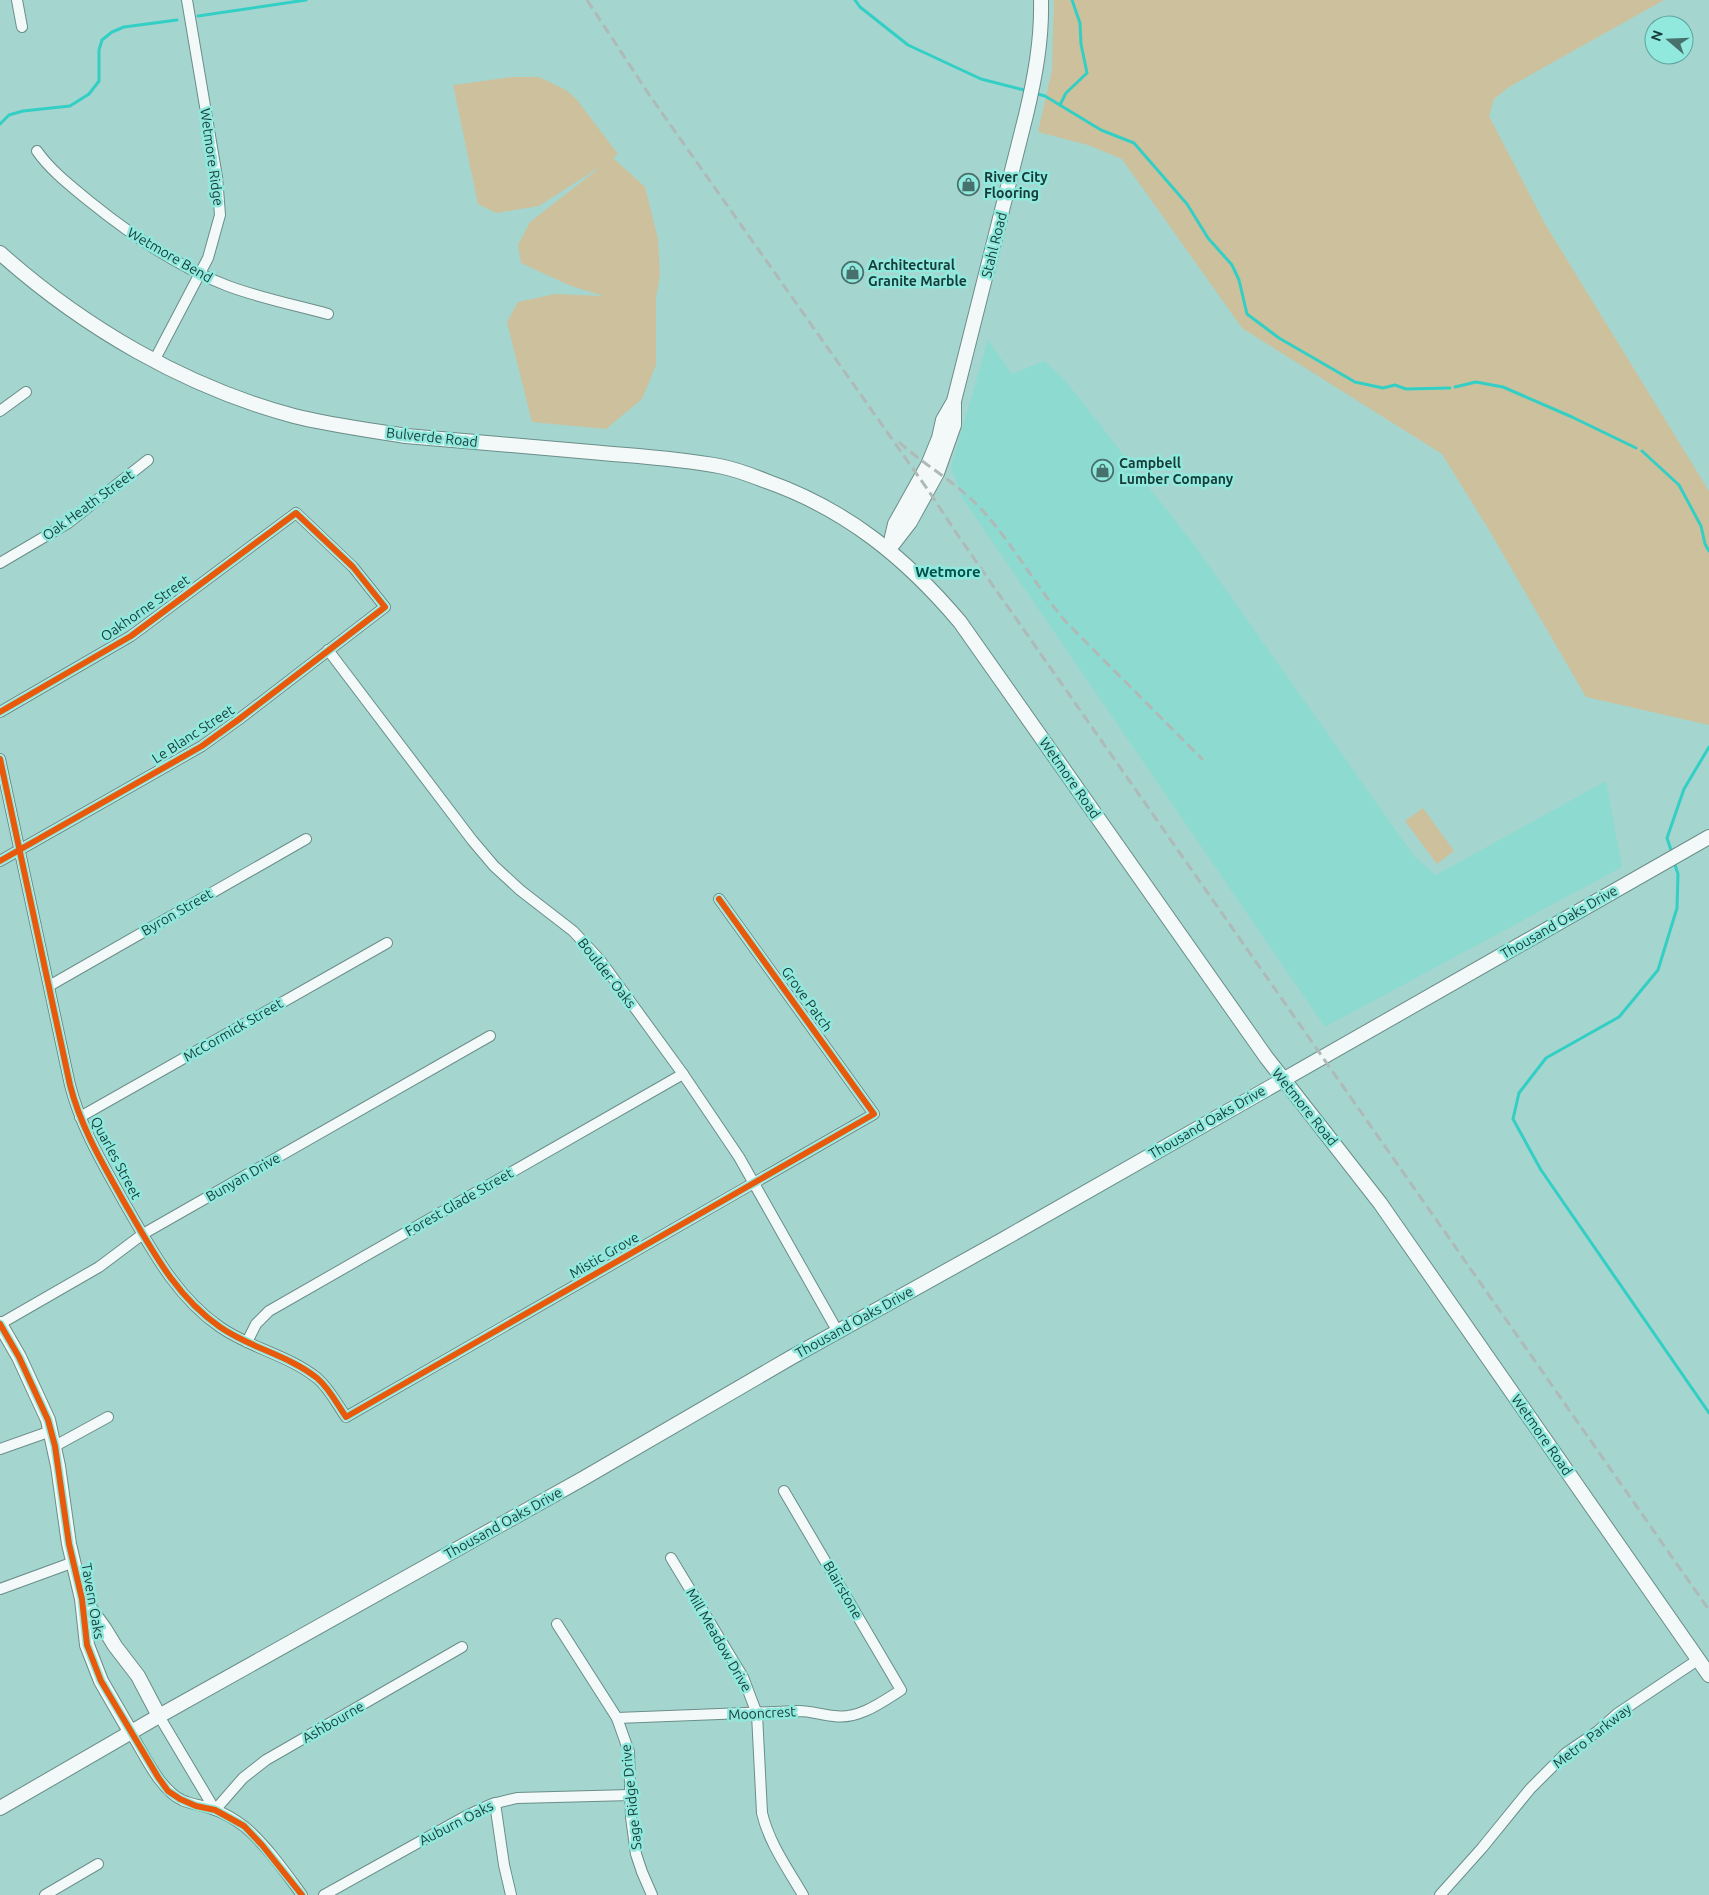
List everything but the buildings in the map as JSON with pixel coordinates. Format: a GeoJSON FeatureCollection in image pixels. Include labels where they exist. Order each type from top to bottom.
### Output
{"type":"FeatureCollection","features":[{"type":"Feature","properties":{"kind":"main road","name":"Stahl Road"},"geometry":{"type":"LineString","coordinates":[[889,550],[910,522],[937,473],[954,425],[954,401],[1037,68],[1041,0]]}},
{"type":"Feature","properties":{"kind":"main road","name":"Bulverde Road"},"geometry":{"type":"LineString","coordinates":[[0,253],[40,286],[110,336],[154,361],[247,401],[294,416],[406,436],[674,460],[720,466],[790,489],[815,500],[856,525],[889,550]]}},
{"type":"Feature","properties":{"kind":"main road","name":"Wetmore Road"},"geometry":{"type":"LineString","coordinates":[[889,550],[926,584],[960,622],[1282,1079],[1380,1203],[1709,1675]]}},
{"type":"Feature","properties":{"kind":"main road","name":"Thousand Oaks Drive"},"geometry":{"type":"LineString","coordinates":[[0,1808],[1709,837]]}},
{"type":"Feature","properties":{"kind":"main road","name":"Tavern Oaks"},"geometry":{"type":"LineString","coordinates":[[0,1324],[19,1357],[48,1420],[55,1446],[69,1544],[82,1599],[87,1645],[101,1681],[131,1733]]}},
{"type":"Feature","properties":{"kind":"main road","name":"Tavern Oaks"},"geometry":{"type":"LineString","coordinates":[[82,1599],[138,1676],[159,1716]]}},
{"type":"Feature","properties":{"kind":"street"},"geometry":{"type":"LineString","coordinates":[[17,0],[22,27]]}},
{"type":"Feature","properties":{"kind":"street","name":"Wetmore Ridge"},"geometry":{"type":"LineString","coordinates":[[154,361],[200,274],[211,250],[219,223],[220,208],[217,177],[187,0]]}},
{"type":"Feature","properties":{"kind":"street","name":"Wetmore Bend"},"geometry":{"type":"LineString","coordinates":[[37,151],[62,178],[116,223],[144,242],[200,274],[231,287],[328,314]]}},
{"type":"Feature","properties":{"kind":"street"},"geometry":{"type":"LineString","coordinates":[[0,411],[26,392]]}},
{"type":"Feature","properties":{"kind":"street","name":"Oak Heath Street"},"geometry":{"type":"LineString","coordinates":[[0,563],[68,523],[148,460]]}},
{"type":"Feature","properties":{"kind":"street","name":"Oakhorne Street"},"geometry":{"type":"LineString","coordinates":[[0,712],[131,636],[296,513],[354,567],[385,608]]}},
{"type":"Feature","properties":{"kind":"street","name":"Le Blanc Street"},"geometry":{"type":"LineString","coordinates":[[0,861],[202,746],[385,608]]}},
{"type":"Feature","properties":{"kind":"street","name":"Boulder Oaks"},"geometry":{"type":"LineString","coordinates":[[328,650],[472,840],[494,866],[520,890],[573,931],[600,960],[683,1074],[739,1157],[838,1332]]}},
{"type":"Feature","properties":{"kind":"street","name":"Quarles Street"},"geometry":{"type":"LineString","coordinates":[[0,759],[70,1085],[80,1118],[91,1143],[162,1268],[185,1297],[220,1328],[287,1360],[316,1377],[324,1385],[346,1417]]}},
{"type":"Feature","properties":{"kind":"street","name":"Byron Street"},"geometry":{"type":"LineString","coordinates":[[49,986],[306,839]]}},
{"type":"Feature","properties":{"kind":"street","name":"Grove Patch"},"geometry":{"type":"LineString","coordinates":[[719,899],[874,1114]]}},
{"type":"Feature","properties":{"kind":"street","name":"McCormick Street"},"geometry":{"type":"LineString","coordinates":[[80,1118],[387,942]]}},
{"type":"Feature","properties":{"kind":"street","name":"Bunyan Drive"},"geometry":{"type":"LineString","coordinates":[[0,1324],[99,1267],[143,1234],[490,1036]]}},
{"type":"Feature","properties":{"kind":"street","name":"Forest Glade Street"},"geometry":{"type":"LineString","coordinates":[[247,1342],[256,1324],[269,1311],[683,1074]]}},
{"type":"Feature","properties":{"kind":"street","name":"Mistic Grove"},"geometry":{"type":"LineString","coordinates":[[346,1417],[874,1114]]}},
{"type":"Feature","properties":{"kind":"street"},"geometry":{"type":"LineString","coordinates":[[55,1446],[108,1417]]}},
{"type":"Feature","properties":{"kind":"street"},"geometry":{"type":"LineString","coordinates":[[0,1448],[51,1431]]}},
{"type":"Feature","properties":{"kind":"street","name":"Blairstone"},"geometry":{"type":"LineString","coordinates":[[784,1491],[901,1690]]}},
{"type":"Feature","properties":{"kind":"street","name":"Mill Meadow Drive"},"geometry":{"type":"LineString","coordinates":[[671,1558],[743,1677],[757,1714],[762,1813],[765,1826],[774,1846],[803,1895]]}},
{"type":"Feature","properties":{"kind":"street"},"geometry":{"type":"LineString","coordinates":[[0,1589],[74,1562]]}},
{"type":"Feature","properties":{"kind":"street","name":"Sage Ridge Drive"},"geometry":{"type":"LineString","coordinates":[[557,1624],[617,1718],[629,1752],[633,1836],[636,1854],[652,1895]]}},
{"type":"Feature","properties":{"kind":"street","name":"Ashbourne"},"geometry":{"type":"LineString","coordinates":[[215,1810],[243,1778],[266,1760],[462,1647]]}},
{"type":"Feature","properties":{"kind":"street","name":"Metro Parkway"},"geometry":{"type":"LineString","coordinates":[[1440,1895],[1530,1790],[1566,1753],[1598,1731],[1618,1714],[1699,1659]]}},
{"type":"Feature","properties":{"kind":"street","name":"Mooncrest"},"geometry":{"type":"LineString","coordinates":[[617,1718],[799,1711],[846,1716],[878,1705],[901,1690]]}},
{"type":"Feature","properties":{"kind":"street","name":"Tavern Oaks"},"geometry":{"type":"LineString","coordinates":[[159,1716],[215,1810]]}},
{"type":"Feature","properties":{"kind":"street","name":"Tavern Oaks"},"geometry":{"type":"LineString","coordinates":[[131,1733],[168,1791],[196,1806],[215,1810],[244,1826],[262,1845],[302,1895]]}},
{"type":"Feature","properties":{"kind":"street","name":"Auburn Oaks"},"geometry":{"type":"LineString","coordinates":[[324,1895],[466,1816],[495,1802],[517,1798],[630,1795]]}},
{"type":"Feature","properties":{"kind":"street"},"geometry":{"type":"LineString","coordinates":[[495,1802],[504,1865],[511,1895]]}},
{"type":"Feature","properties":{"kind":"street"},"geometry":{"type":"LineString","coordinates":[[44,1895],[98,1864]]}},
{"type":"Feature","properties":{"kind":"shaded area"},"geometry":{"type":"Polygon","coordinates":[[[1054,0],[1664,0],[1509,87],[1494,99],[1489,116],[1545,224],[1709,491],[1709,725],[1586,697],[1489,530],[1442,454],[1242,328],[1122,159],[1088,145],[1038,132],[1052,70],[1054,0]]]}},
{"type":"Feature","properties":{"kind":"shaded area"},"geometry":{"type":"Polygon","coordinates":[[[511,77],[539,77],[566,90],[577,100],[618,154],[613,158],[645,187],[658,239],[660,275],[656,298],[656,365],[642,399],[606,429],[532,422],[507,322],[518,302],[555,294],[604,296],[571,286],[521,263],[518,245],[530,222],[603,165],[539,206],[496,213],[478,204],[453,85],[511,77]]]}},
{"type":"Feature","properties":{"kind":"shaded area"},"geometry":{"type":"Polygon","coordinates":[[[988,340],[1012,374],[1044,361],[1064,379],[1195,546],[1414,856],[1436,875],[1606,781],[1622,867],[1325,1027],[961,496],[951,467],[988,340]]]}},
{"type":"Feature","properties":{"kind":"shaded area"},"geometry":{"type":"Polygon","coordinates":[[[1423,808],[1454,851],[1437,864],[1405,821],[1423,808]]]}},
{"type":"Feature","properties":{"kind":"waterway"},"geometry":{"type":"LineString","coordinates":[[198,16],[306,0]]}},
{"type":"Feature","properties":{"kind":"waterway"},"geometry":{"type":"LineString","coordinates":[[855,0],[860,7],[908,45],[981,79],[1028,91]]}},
{"type":"Feature","properties":{"kind":"waterway"},"geometry":{"type":"LineString","coordinates":[[1060,105],[1066,93],[1087,73],[1081,44],[1080,23],[1072,0]]}},
{"type":"Feature","properties":{"kind":"waterway"},"geometry":{"type":"LineString","coordinates":[[0,124],[9,115],[23,111],[70,106],[89,94],[99,81],[99,50],[102,40],[112,32],[124,27],[177,20]]}},
{"type":"Feature","properties":{"kind":"waterway"},"geometry":{"type":"LineString","coordinates":[[1034,93],[1045,96],[1101,130],[1134,143],[1187,204],[1208,238],[1232,265],[1239,280],[1247,314],[1279,338],[1355,382],[1383,388],[1395,385],[1406,389],[1450,388]]}},
{"type":"Feature","properties":{"kind":"waterway"},"geometry":{"type":"LineString","coordinates":[[1455,387],[1476,382],[1503,387],[1636,448]]}},
{"type":"Feature","properties":{"kind":"waterway"},"geometry":{"type":"LineString","coordinates":[[1642,451],[1679,485],[1701,526],[1705,544],[1709,551]]}},
{"type":"Feature","properties":{"kind":"waterway"},"geometry":{"type":"LineString","coordinates":[[1672,853],[1667,838],[1684,789],[1709,747]]}},
{"type":"Feature","properties":{"kind":"waterway"},"geometry":{"type":"LineString","coordinates":[[1674,862],[1678,874],[1677,908],[1658,970],[1619,1017],[1546,1058],[1519,1093],[1513,1119],[1541,1170],[1709,1413]]}},
{"type":"Feature","properties":{"kind":"railway"},"geometry":{"type":"LineString","coordinates":[[587,0],[650,96],[928,490],[1709,1610]]}},
{"type":"Feature","properties":{"kind":"railway"},"geometry":{"type":"LineString","coordinates":[[899,442],[973,500],[994,523],[1067,623],[1203,760]]}},
{"type":"Feature","properties":{"kind":"cycle path"},"geometry":{"type":"LineString","coordinates":[[0,712],[131,636],[296,513],[353,567],[385,607],[202,746],[0,861]]}},
{"type":"Feature","properties":{"kind":"cycle path"},"geometry":{"type":"LineString","coordinates":[[0,759],[70,1085],[86,1131],[101,1160],[154,1254],[190,1301],[220,1327],[244,1341],[294,1363],[317,1378],[329,1391],[346,1417],[874,1114],[719,899]]}},
{"type":"Feature","properties":{"kind":"cycle path"},"geometry":{"type":"LineString","coordinates":[[0,1324],[19,1357],[48,1420],[55,1446],[69,1544],[82,1599],[87,1645],[101,1681],[168,1791],[196,1806],[215,1810],[244,1826],[262,1845],[302,1895]]}},
{"type":"Feature","properties":{"kind":"place","name":"River City Flooring"},"geometry":{"type":"Point","coordinates":[968,185]}},
{"type":"Feature","properties":{"kind":"place","name":"Architectural Granite Marble"},"geometry":{"type":"Point","coordinates":[852,273]}},
{"type":"Feature","properties":{"kind":"place","name":"Campbell Lumber Company"},"geometry":{"type":"Point","coordinates":[1103,471]}},
{"type":"Feature","properties":{"kind":"district","name":"Wetmore"},"geometry":{"type":"Point","coordinates":[948,572]}}]}
